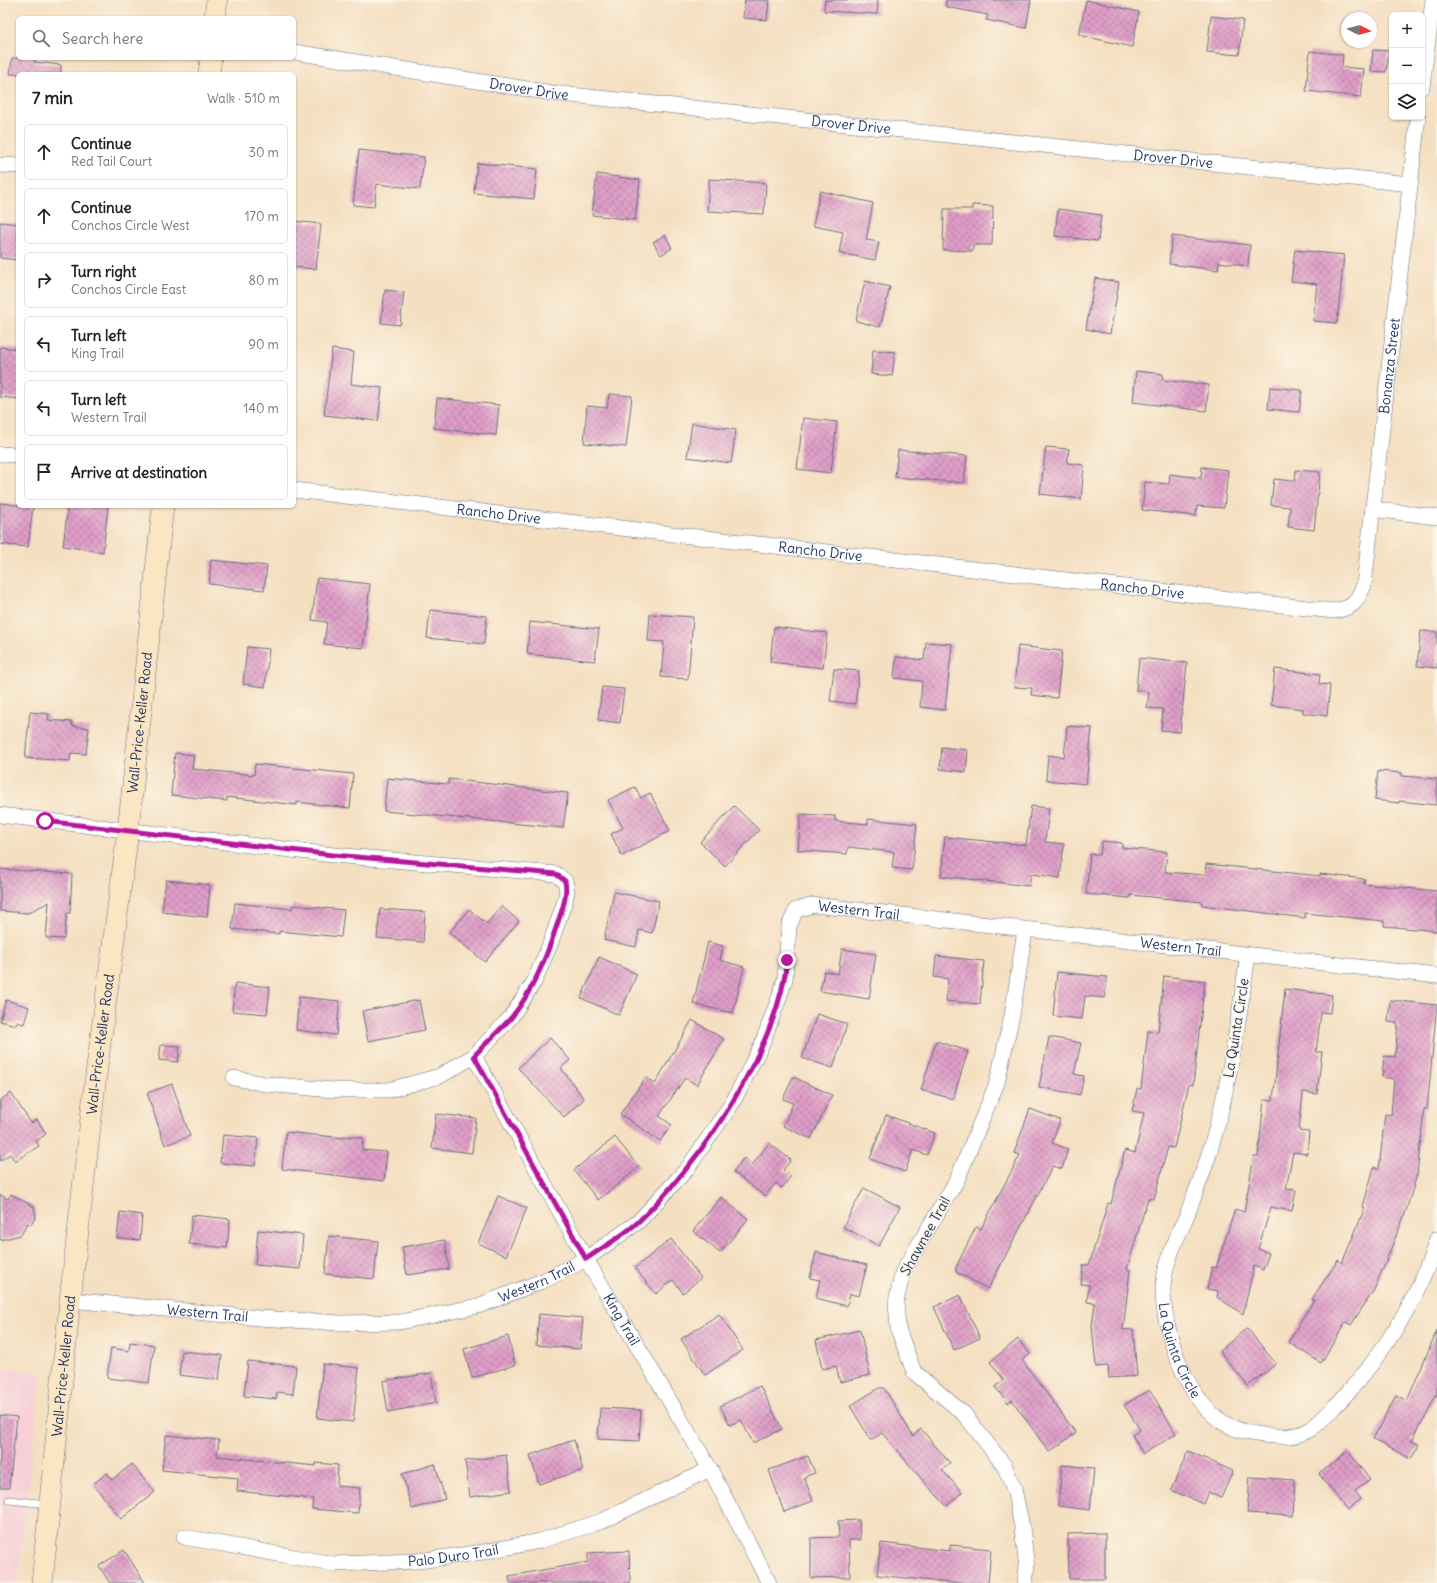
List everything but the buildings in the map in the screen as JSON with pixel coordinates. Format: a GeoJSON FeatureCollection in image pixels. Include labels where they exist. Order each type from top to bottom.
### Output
{"type":"FeatureCollection","features":[{"type":"Feature","properties":{"kind":"street"},"geometry":{"type":"LineString","coordinates":[[215,16],[217,0]]}},
{"type":"Feature","properties":{"kind":"street"},"geometry":{"type":"LineString","coordinates":[[1422,84],[1433,0]]}},
{"type":"Feature","properties":{"kind":"street","name":"Drover Drive"},"geometry":{"type":"LineString","coordinates":[[296,52],[552,93],[1410,184]]}},
{"type":"Feature","properties":{"kind":"street"},"geometry":{"type":"LineString","coordinates":[[209,72],[211,60]]}},
{"type":"Feature","properties":{"kind":"street","name":"Bonanza Street"},"geometry":{"type":"LineString","coordinates":[[1347,609],[1358,599],[1364,585],[1418,120]]}},
{"type":"Feature","properties":{"kind":"street"},"geometry":{"type":"LineString","coordinates":[[0,165],[16,166]]}},
{"type":"Feature","properties":{"kind":"street"},"geometry":{"type":"LineString","coordinates":[[0,454],[16,455]]}},
{"type":"Feature","properties":{"kind":"street","name":"Rancho Drive"},"geometry":{"type":"LineString","coordinates":[[296,490],[1333,611],[1347,609]]}},
{"type":"Feature","properties":{"kind":"street","name":"Wall-Price-Keller Road"},"geometry":{"type":"LineString","coordinates":[[42,1583],[70,1300],[96,1075],[128,831],[163,508]]}},
{"type":"Feature","properties":{"kind":"street"},"geometry":{"type":"LineString","coordinates":[[1372,509],[1437,517]]}},
{"type":"Feature","properties":{"kind":"street"},"geometry":{"type":"LineString","coordinates":[[0,815],[333,855],[556,874],[565,881],[567,892],[564,904],[549,947],[534,982],[511,1017],[474,1056],[440,1076],[389,1090],[333,1090],[265,1084],[234,1078]]}},
{"type":"Feature","properties":{"kind":"street","name":"Western Trail"},"geometry":{"type":"LineString","coordinates":[[70,1300],[274,1319],[340,1323],[400,1322],[478,1306],[545,1280],[586,1259],[638,1222],[687,1168],[733,1102],[762,1044],[779,998],[785,979],[789,926],[796,910],[814,905],[1437,976]]}},
{"type":"Feature","properties":{"kind":"street","name":"Shawnee Trail"},"geometry":{"type":"LineString","coordinates":[[1025,930],[1012,1015],[997,1083],[957,1180],[903,1271],[896,1302],[898,1330],[914,1372],[964,1414],[1004,1465],[1014,1489],[1022,1528],[1027,1568],[1025,1583]]}},
{"type":"Feature","properties":{"kind":"street","name":"La Quinta Circle"},"geometry":{"type":"LineString","coordinates":[[1248,955],[1230,1069],[1208,1157],[1171,1252],[1163,1289],[1169,1334],[1180,1369],[1198,1399],[1222,1422],[1242,1432],[1289,1437],[1310,1430],[1325,1417],[1360,1380],[1398,1325],[1430,1263],[1437,1239]]}},
{"type":"Feature","properties":{"kind":"street","name":"King Trail"},"geometry":{"type":"LineString","coordinates":[[474,1056],[586,1259],[710,1469],[768,1583]]}},
{"type":"Feature","properties":{"kind":"street","name":"Palo Duro Trail"},"geometry":{"type":"LineString","coordinates":[[184,1537],[333,1564],[426,1560],[484,1552],[540,1541],[602,1521],[710,1469]]}},
{"type":"Feature","properties":{"kind":"lane"},"geometry":{"type":"LineString","coordinates":[[9,1500],[50,1505]]}},
{"type":"Feature","properties":{"kind":"shaded area"},"geometry":{"type":"Polygon","coordinates":[[[0,1368],[41,1373],[18,1583],[0,1583],[0,1368]]]}},
{"type":"Feature","properties":{"kind":"route"},"geometry":{"type":"LineString","coordinates":[[45,821],[333,855],[556,874],[565,881],[567,892],[564,904],[549,947],[534,982],[511,1017],[474,1056],[586,1259],[638,1222],[687,1168],[733,1102],[762,1044],[785,979],[787,960]]}}]}
